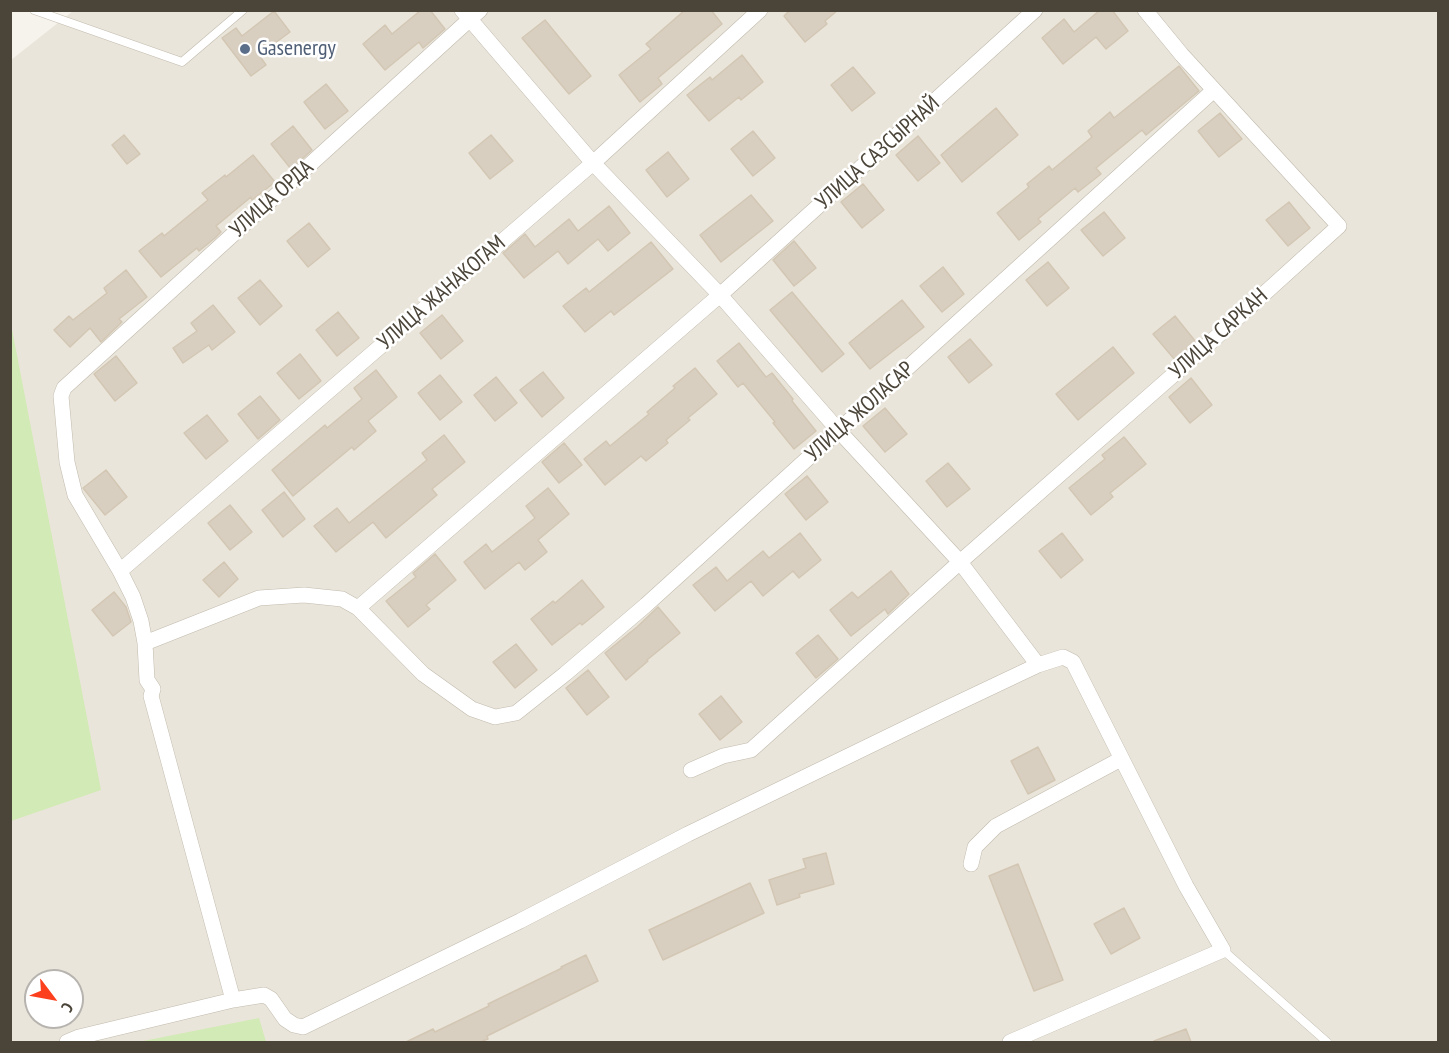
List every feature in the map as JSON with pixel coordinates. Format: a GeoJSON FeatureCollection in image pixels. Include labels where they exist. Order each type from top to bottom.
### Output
{"type":"FeatureCollection","features":[{"type":"Feature","properties":{"kind":"street","name":"УЛИЦА ЖАНАКОГАМ"},"geometry":{"type":"LineString","coordinates":[[120,571],[593,163],[760,10]]}},
{"type":"Feature","properties":{"kind":"street","name":"УЛИЦА САЗСЫРНАЙ"},"geometry":{"type":"LineString","coordinates":[[358,608],[720,295],[1035,10]]}},
{"type":"Feature","properties":{"kind":"street"},"geometry":{"type":"LineString","coordinates":[[1145,10],[1214,90]]}},
{"type":"Feature","properties":{"kind":"street"},"geometry":{"type":"LineString","coordinates":[[471,14],[593,163],[720,295],[839,431],[960,562],[1038,665]]}},
{"type":"Feature","properties":{"kind":"street","name":"УЛИЦА ОРДА"},"geometry":{"type":"LineString","coordinates":[[120,571],[75,495],[67,462],[61,396],[64,388],[471,14]]}},
{"type":"Feature","properties":{"kind":"street","name":"УЛИЦА ЖОЛАСАР"},"geometry":{"type":"LineString","coordinates":[[358,608],[423,674],[472,709],[495,717],[516,713],[566,674],[646,605],[1214,90]]}},
{"type":"Feature","properties":{"kind":"street","name":"УЛИЦА САРКАН"},"geometry":{"type":"LineString","coordinates":[[960,562],[1214,340],[1339,226],[1214,90]]}},
{"type":"Feature","properties":{"kind":"street"},"geometry":{"type":"LineString","coordinates":[[691,770],[723,756],[751,750],[960,562]]}},
{"type":"Feature","properties":{"kind":"street"},"geometry":{"type":"LineString","coordinates":[[120,571],[133,597],[141,621],[147,680],[153,689],[152,696],[232,1000]]}},
{"type":"Feature","properties":{"kind":"street"},"geometry":{"type":"LineString","coordinates":[[145,643],[259,598],[304,595],[342,599],[358,608]]}},
{"type":"Feature","properties":{"kind":"street"},"geometry":{"type":"LineString","coordinates":[[67,1042],[79,1037],[232,1000],[264,995],[271,999],[285,1019],[294,1025],[303,1027],[520,921],[688,834],[1038,665],[1063,657],[1073,662],[1186,886],[1223,950],[1010,1042]]}},
{"type":"Feature","properties":{"kind":"street"},"geometry":{"type":"LineString","coordinates":[[971,864],[975,847],[996,826],[1121,759]]}},
{"type":"Feature","properties":{"kind":"lane"},"geometry":{"type":"LineString","coordinates":[[33,10],[182,62],[243,10]]}},
{"type":"Feature","properties":{"kind":"lane"},"geometry":{"type":"LineString","coordinates":[[1223,950],[1328,1042]]}},
{"type":"Feature","properties":{"kind":"shaded area"},"geometry":{"type":"Polygon","coordinates":[[[73,11],[1438,11],[1438,1042],[11,1042],[11,60],[73,11]]]}},
{"type":"Feature","properties":{"kind":"green space"},"geometry":{"type":"Polygon","coordinates":[[[10,319],[101,790],[11,821],[10,821],[10,319]]]}},
{"type":"Feature","properties":{"kind":"green space"},"geometry":{"type":"Polygon","coordinates":[[[259,1018],[266,1042],[138,1042],[259,1018]]]}},
{"type":"Feature","properties":{"kind":"building"},"geometry":{"type":"Polygon","coordinates":[[[421,10],[430,10],[445,29],[423,48],[419,42],[385,70],[363,44],[385,25],[392,34],[421,10]]]}},
{"type":"Feature","properties":{"kind":"building"},"geometry":{"type":"Polygon","coordinates":[[[685,10],[711,10],[722,24],[658,78],[662,84],[640,102],[619,75],[651,49],[646,44],[685,10]]]}},
{"type":"Feature","properties":{"kind":"building"},"geometry":{"type":"Polygon","coordinates":[[[790,10],[838,10],[825,21],[827,24],[805,42],[784,16],[790,10]]]}},
{"type":"Feature","properties":{"kind":"building"},"geometry":{"type":"Polygon","coordinates":[[[1100,10],[1112,10],[1128,31],[1106,49],[1096,37],[1063,64],[1042,38],[1064,19],[1074,32],[1100,10]]]}},
{"type":"Feature","properties":{"kind":"building"},"geometry":{"type":"Polygon","coordinates":[[[274,11],[290,32],[259,55],[266,65],[251,76],[222,38],[236,28],[242,36],[274,11]]]}},
{"type":"Feature","properties":{"kind":"building"},"geometry":{"type":"Polygon","coordinates":[[[545,20],[591,76],[569,94],[522,38],[545,20]]]}},
{"type":"Feature","properties":{"kind":"building"},"geometry":{"type":"Polygon","coordinates":[[[742,55],[763,82],[741,100],[739,97],[709,121],[687,95],[710,77],[712,80],[742,55]]]}},
{"type":"Feature","properties":{"kind":"building"},"geometry":{"type":"Polygon","coordinates":[[[1179,66],[1199,91],[1146,135],[1142,130],[1096,168],[1101,174],[1078,192],[1075,188],[1038,219],[1041,222],[1019,240],[997,213],[1029,187],[1027,184],[1049,166],[1052,170],[1092,137],[1088,131],[1110,112],[1114,118],[1179,66]]]}},
{"type":"Feature","properties":{"kind":"building"},"geometry":{"type":"Polygon","coordinates":[[[853,67],[875,93],[852,111],[831,85],[853,67]]]}},
{"type":"Feature","properties":{"kind":"building"},"geometry":{"type":"Polygon","coordinates":[[[326,84],[348,111],[325,129],[304,102],[326,84]]]}},
{"type":"Feature","properties":{"kind":"building"},"geometry":{"type":"Polygon","coordinates":[[[996,108],[1018,135],[962,182],[941,155],[996,108]]]}},
{"type":"Feature","properties":{"kind":"building"},"geometry":{"type":"Polygon","coordinates":[[[1220,113],[1242,139],[1219,157],[1198,131],[1220,113]]]}},
{"type":"Feature","properties":{"kind":"building"},"geometry":{"type":"Polygon","coordinates":[[[293,126],[312,150],[291,169],[271,144],[293,126]]]}},
{"type":"Feature","properties":{"kind":"building"},"geometry":{"type":"Polygon","coordinates":[[[753,131],[775,158],[753,176],[731,149],[753,131]]]}},
{"type":"Feature","properties":{"kind":"building"},"geometry":{"type":"Polygon","coordinates":[[[124,135],[140,154],[127,164],[112,145],[124,135]]]}},
{"type":"Feature","properties":{"kind":"building"},"geometry":{"type":"Polygon","coordinates":[[[491,135],[513,161],[490,179],[469,153],[491,135]]]}},
{"type":"Feature","properties":{"kind":"building"},"geometry":{"type":"Polygon","coordinates":[[[918,136],[940,163],[918,181],[896,155],[918,136]]]}},
{"type":"Feature","properties":{"kind":"building"},"geometry":{"type":"Polygon","coordinates":[[[668,152],[689,179],[667,197],[646,170],[668,152]]]}},
{"type":"Feature","properties":{"kind":"building"},"geometry":{"type":"Polygon","coordinates":[[[253,155],[275,182],[252,200],[251,197],[216,226],[221,232],[215,238],[199,251],[197,248],[161,277],[139,251],[162,233],[164,236],[208,200],[202,193],[253,155]]]}},
{"type":"Feature","properties":{"kind":"building"},"geometry":{"type":"Polygon","coordinates":[[[863,184],[884,210],[862,228],[841,202],[863,184]]]}},
{"type":"Feature","properties":{"kind":"building"},"geometry":{"type":"Polygon","coordinates":[[[751,195],[773,221],[721,262],[700,235],[751,195]]]}},
{"type":"Feature","properties":{"kind":"building"},"geometry":{"type":"Polygon","coordinates":[[[1289,202],[1310,228],[1288,246],[1266,220],[1289,202]]]}},
{"type":"Feature","properties":{"kind":"building"},"geometry":{"type":"Polygon","coordinates":[[[609,206],[630,233],[608,251],[598,239],[568,264],[558,251],[524,278],[503,253],[525,234],[535,247],[569,219],[578,231],[609,206]]]}},
{"type":"Feature","properties":{"kind":"building"},"geometry":{"type":"Polygon","coordinates":[[[1104,212],[1125,238],[1103,256],[1081,230],[1104,212]]]}},
{"type":"Feature","properties":{"kind":"building"},"geometry":{"type":"Polygon","coordinates":[[[309,223],[330,249],[308,267],[287,241],[309,223]]]}},
{"type":"Feature","properties":{"kind":"building"},"geometry":{"type":"Polygon","coordinates":[[[794,241],[816,268],[794,286],[773,260],[794,241]]]}},
{"type":"Feature","properties":{"kind":"building"},"geometry":{"type":"Polygon","coordinates":[[[651,242],[673,269],[614,315],[611,311],[585,332],[563,306],[586,288],[589,292],[651,242]]]}},
{"type":"Feature","properties":{"kind":"building"},"geometry":{"type":"Polygon","coordinates":[[[1048,262],[1069,288],[1047,306],[1026,280],[1048,262]]]}},
{"type":"Feature","properties":{"kind":"building"},"geometry":{"type":"Polygon","coordinates":[[[943,267],[964,294],[942,312],[920,286],[943,267]]]}},
{"type":"Feature","properties":{"kind":"building"},"geometry":{"type":"Polygon","coordinates":[[[126,270],[147,297],[119,319],[122,322],[101,342],[90,328],[70,347],[54,330],[69,316],[73,320],[107,293],[104,288],[126,270]]]}},
{"type":"Feature","properties":{"kind":"building"},"geometry":{"type":"Polygon","coordinates":[[[260,280],[282,306],[260,325],[238,298],[260,280]]]}},
{"type":"Feature","properties":{"kind":"building"},"geometry":{"type":"Polygon","coordinates":[[[792,292],[844,354],[822,372],[770,310],[792,292]]]}},
{"type":"Feature","properties":{"kind":"building"},"geometry":{"type":"Polygon","coordinates":[[[902,300],[924,327],[870,369],[849,343],[902,300]]]}},
{"type":"Feature","properties":{"kind":"building"},"geometry":{"type":"Polygon","coordinates":[[[213,305],[235,332],[212,350],[209,345],[183,363],[173,348],[197,331],[191,323],[213,305]]]}},
{"type":"Feature","properties":{"kind":"building"},"geometry":{"type":"Polygon","coordinates":[[[338,312],[359,338],[337,356],[316,330],[338,312]]]}},
{"type":"Feature","properties":{"kind":"building"},"geometry":{"type":"Polygon","coordinates":[[[442,315],[463,341],[441,359],[420,333],[442,315]]]}},
{"type":"Feature","properties":{"kind":"building"},"geometry":{"type":"Polygon","coordinates":[[[1175,316],[1196,342],[1175,360],[1153,334],[1175,316]]]}},
{"type":"Feature","properties":{"kind":"building"},"geometry":{"type":"Polygon","coordinates":[[[970,339],[992,365],[969,383],[948,357],[970,339]]]}},
{"type":"Feature","properties":{"kind":"building"},"geometry":{"type":"Polygon","coordinates":[[[739,343],[766,377],[772,373],[816,431],[794,449],[743,383],[738,387],[717,361],[739,343]]]}},
{"type":"Feature","properties":{"kind":"building"},"geometry":{"type":"Polygon","coordinates":[[[1113,347],[1134,373],[1078,420],[1056,394],[1113,347]]]}},
{"type":"Feature","properties":{"kind":"building"},"geometry":{"type":"Polygon","coordinates":[[[300,354],[321,381],[299,399],[277,373],[300,354]]]}},
{"type":"Feature","properties":{"kind":"building"},"geometry":{"type":"Polygon","coordinates":[[[116,356],[137,383],[115,401],[94,374],[116,356]]]}},
{"type":"Feature","properties":{"kind":"building"},"geometry":{"type":"Polygon","coordinates":[[[695,368],[717,394],[688,418],[690,420],[666,440],[668,443],[646,461],[641,456],[605,485],[584,459],[606,441],[610,446],[649,414],[647,412],[695,368]]]}},
{"type":"Feature","properties":{"kind":"building"},"geometry":{"type":"Polygon","coordinates":[[[376,370],[397,397],[368,421],[376,431],[354,450],[352,447],[293,496],[272,470],[325,425],[327,428],[362,399],[354,388],[376,370]]]}},
{"type":"Feature","properties":{"kind":"building"},"geometry":{"type":"Polygon","coordinates":[[[543,372],[564,398],[542,417],[520,390],[543,372]]]}},
{"type":"Feature","properties":{"kind":"building"},"geometry":{"type":"Polygon","coordinates":[[[440,375],[462,402],[440,420],[418,393],[440,375]]]}},
{"type":"Feature","properties":{"kind":"building"},"geometry":{"type":"Polygon","coordinates":[[[496,377],[517,403],[495,421],[474,395],[496,377]]]}},
{"type":"Feature","properties":{"kind":"building"},"geometry":{"type":"Polygon","coordinates":[[[1191,378],[1212,405],[1190,423],[1169,397],[1191,378]]]}},
{"type":"Feature","properties":{"kind":"building"},"geometry":{"type":"Polygon","coordinates":[[[260,396],[280,420],[258,439],[238,414],[260,396]]]}},
{"type":"Feature","properties":{"kind":"building"},"geometry":{"type":"Polygon","coordinates":[[[885,408],[907,434],[885,452],[863,426],[885,408]]]}},
{"type":"Feature","properties":{"kind":"building"},"geometry":{"type":"Polygon","coordinates":[[[207,415],[228,441],[206,459],[184,433],[207,415]]]}},
{"type":"Feature","properties":{"kind":"building"},"geometry":{"type":"Polygon","coordinates":[[[444,435],[465,462],[432,489],[437,495],[386,538],[373,522],[336,552],[314,526],[337,508],[349,523],[427,460],[422,453],[444,435]]]}},
{"type":"Feature","properties":{"kind":"building"},"geometry":{"type":"Polygon","coordinates":[[[1124,437],[1146,464],[1110,493],[1113,497],[1091,515],[1069,488],[1105,459],[1102,455],[1124,437]]]}},
{"type":"Feature","properties":{"kind":"building"},"geometry":{"type":"Polygon","coordinates":[[[564,443],[582,465],[559,483],[542,462],[564,443]]]}},
{"type":"Feature","properties":{"kind":"building"},"geometry":{"type":"Polygon","coordinates":[[[948,463],[970,489],[947,507],[926,481],[948,463]]]}},
{"type":"Feature","properties":{"kind":"building"},"geometry":{"type":"Polygon","coordinates":[[[106,470],[127,497],[105,515],[83,488],[106,470]]]}},
{"type":"Feature","properties":{"kind":"building"},"geometry":{"type":"Polygon","coordinates":[[[807,476],[828,502],[806,520],[785,494],[807,476]]]}},
{"type":"Feature","properties":{"kind":"building"},"geometry":{"type":"Polygon","coordinates":[[[548,488],[569,514],[538,540],[547,552],[525,570],[519,562],[485,589],[464,562],[486,544],[492,552],[535,518],[526,506],[548,488]]]}},
{"type":"Feature","properties":{"kind":"building"},"geometry":{"type":"Polygon","coordinates":[[[284,492],[305,519],[283,537],[262,510],[284,492]]]}},
{"type":"Feature","properties":{"kind":"building"},"geometry":{"type":"Polygon","coordinates":[[[230,505],[252,532],[230,550],[208,523],[230,505]]]}},
{"type":"Feature","properties":{"kind":"building"},"geometry":{"type":"Polygon","coordinates":[[[800,533],[821,560],[799,578],[793,571],[763,596],[751,581],[715,611],[693,585],[716,567],[727,581],[763,551],[769,558],[800,533]]]}},
{"type":"Feature","properties":{"kind":"building"},"geometry":{"type":"Polygon","coordinates":[[[1062,533],[1083,560],[1061,578],[1039,551],[1062,533]]]}},
{"type":"Feature","properties":{"kind":"building"},"geometry":{"type":"Polygon","coordinates":[[[435,554],[456,580],[426,605],[430,609],[408,627],[386,601],[416,577],[413,573],[435,554]]]}},
{"type":"Feature","properties":{"kind":"building"},"geometry":{"type":"Polygon","coordinates":[[[224,562],[238,579],[219,597],[203,580],[224,562]]]}},
{"type":"Feature","properties":{"kind":"building"},"geometry":{"type":"Polygon","coordinates":[[[891,571],[909,594],[888,614],[885,609],[851,636],[830,610],[852,592],[858,598],[891,571]]]}},
{"type":"Feature","properties":{"kind":"building"},"geometry":{"type":"Polygon","coordinates":[[[582,580],[604,607],[552,645],[531,619],[553,601],[555,603],[582,580]]]}},
{"type":"Feature","properties":{"kind":"building"},"geometry":{"type":"Polygon","coordinates":[[[114,592],[126,607],[131,622],[113,636],[92,610],[114,592]]]}},
{"type":"Feature","properties":{"kind":"building"},"geometry":{"type":"Polygon","coordinates":[[[658,607],[680,633],[626,680],[605,653],[658,607]]]}},
{"type":"Feature","properties":{"kind":"building"},"geometry":{"type":"Polygon","coordinates":[[[818,635],[838,659],[816,678],[796,653],[818,635]]]}},
{"type":"Feature","properties":{"kind":"building"},"geometry":{"type":"Polygon","coordinates":[[[516,644],[537,670],[515,688],[493,662],[516,644]]]}},
{"type":"Feature","properties":{"kind":"building"},"geometry":{"type":"Polygon","coordinates":[[[588,670],[609,697],[587,715],[566,688],[588,670]]]}},
{"type":"Feature","properties":{"kind":"building"},"geometry":{"type":"Polygon","coordinates":[[[721,696],[742,722],[720,740],[699,714],[721,696]]]}},
{"type":"Feature","properties":{"kind":"building"},"geometry":{"type":"Polygon","coordinates":[[[1038,747],[1055,780],[1028,794],[1011,761],[1038,747]]]}},
{"type":"Feature","properties":{"kind":"building"},"geometry":{"type":"Polygon","coordinates":[[[826,853],[834,884],[799,894],[800,897],[777,905],[769,880],[806,868],[803,859],[826,853]]]}},
{"type":"Feature","properties":{"kind":"building"},"geometry":{"type":"Polygon","coordinates":[[[1018,864],[1063,980],[1034,991],[989,876],[1018,864]]]}},
{"type":"Feature","properties":{"kind":"building"},"geometry":{"type":"Polygon","coordinates":[[[750,883],[764,913],[663,960],[649,930],[750,883]]]}},
{"type":"Feature","properties":{"kind":"building"},"geometry":{"type":"Polygon","coordinates":[[[1124,908],[1140,938],[1111,954],[1094,924],[1124,908]]]}},
{"type":"Feature","properties":{"kind":"building"},"geometry":{"type":"Polygon","coordinates":[[[586,955],[598,981],[487,1036],[488,1039],[480,1042],[406,1042],[433,1029],[435,1032],[489,1006],[488,1004],[586,955]]]}},
{"type":"Feature","properties":{"kind":"building"},"geometry":{"type":"Polygon","coordinates":[[[1186,1029],[1191,1042],[1154,1042],[1154,1041],[1186,1029]]]}},
{"type":"Feature","properties":{"kind":"place","name":"Gasenergy"},"geometry":{"type":"Point","coordinates":[245,49]}}]}
